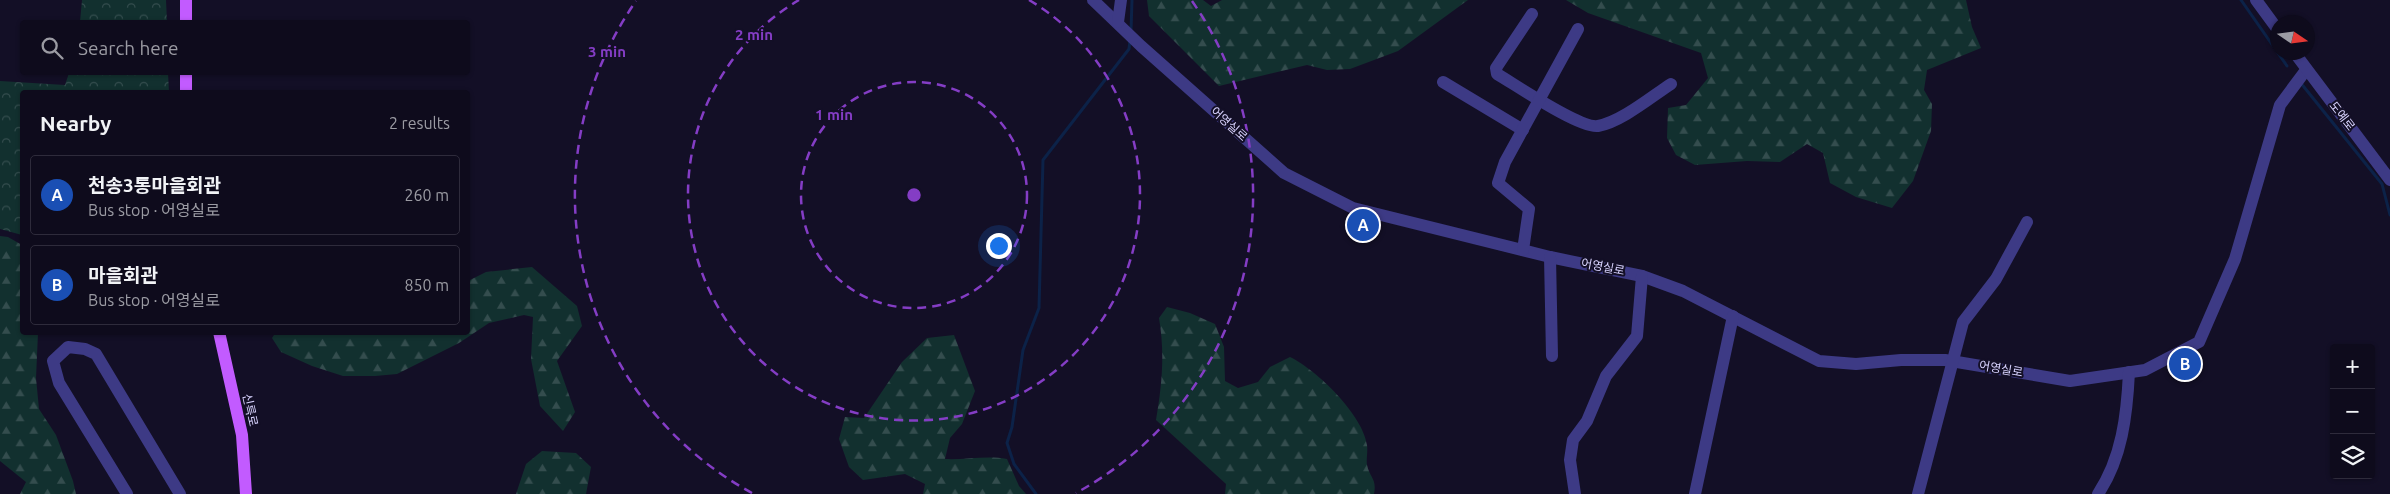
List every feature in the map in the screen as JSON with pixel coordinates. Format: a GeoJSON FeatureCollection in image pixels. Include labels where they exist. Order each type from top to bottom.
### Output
{"type":"FeatureCollection","features":[{"type":"Feature","properties":{"kind":"main road"},"geometry":{"type":"LineString","coordinates":[[186,0],[186,20]]}},
{"type":"Feature","properties":{"kind":"main road"},"geometry":{"type":"LineString","coordinates":[[186,75],[186,90]]}},
{"type":"Feature","properties":{"kind":"main road","name":"신륵로"},"geometry":{"type":"LineString","coordinates":[[220,335],[242,435],[246,494]]}},
{"type":"Feature","properties":{"kind":"street"},"geometry":{"type":"LineString","coordinates":[[1093,0],[1120,25]]}},
{"type":"Feature","properties":{"kind":"street"},"geometry":{"type":"LineString","coordinates":[[1120,25],[1122,0]]}},
{"type":"Feature","properties":{"kind":"street"},"geometry":{"type":"LineString","coordinates":[[2256,0],[2270,19]]}},
{"type":"Feature","properties":{"kind":"street"},"geometry":{"type":"LineString","coordinates":[[1532,14],[1496,68],[1497,74],[1540,100],[1586,124],[1597,126],[1612,121],[1671,84]]}},
{"type":"Feature","properties":{"kind":"street","name":"어영실로"},"geometry":{"type":"LineString","coordinates":[[1120,25],[1141,46],[1284,173],[1353,208],[1550,257],[1642,276],[1683,290],[1819,361],[1856,364],[1901,360],[1952,361],[2070,382],[2145,370],[2199,342],[2235,259],[2280,105],[2306,70]]}},
{"type":"Feature","properties":{"kind":"street"},"geometry":{"type":"LineString","coordinates":[[1523,250],[1529,209],[1498,183],[1505,162],[1578,29]]}},
{"type":"Feature","properties":{"kind":"street","name":"도예로"},"geometry":{"type":"LineString","coordinates":[[2299,60],[2390,180]]}},
{"type":"Feature","properties":{"kind":"street"},"geometry":{"type":"LineString","coordinates":[[1442,82],[1523,130]]}},
{"type":"Feature","properties":{"kind":"street"},"geometry":{"type":"LineString","coordinates":[[1918,494],[1963,322],[1996,279],[2027,222]]}},
{"type":"Feature","properties":{"kind":"street"},"geometry":{"type":"LineString","coordinates":[[1550,257],[1552,356]]}},
{"type":"Feature","properties":{"kind":"street"},"geometry":{"type":"LineString","coordinates":[[1575,494],[1570,460],[1573,440],[1587,421],[1606,376],[1637,336],[1642,276]]}},
{"type":"Feature","properties":{"kind":"street"},"geometry":{"type":"LineString","coordinates":[[1695,494],[1733,316]]}},
{"type":"Feature","properties":{"kind":"street"},"geometry":{"type":"LineString","coordinates":[[127,494],[59,383],[53,361],[68,347],[85,349],[96,354],[180,494]]}},
{"type":"Feature","properties":{"kind":"street"},"geometry":{"type":"LineString","coordinates":[[2098,494],[2116,463],[2128,404],[2129,372]]}},
{"type":"Feature","properties":{"kind":"green space"},"geometry":{"type":"Polygon","coordinates":[[[82,0],[166,0],[167,20],[80,20],[82,0]]]}},
{"type":"Feature","properties":{"kind":"green space"},"geometry":{"type":"Polygon","coordinates":[[[1147,0],[1203,0],[1211,6],[1222,0],[1468,0],[1398,51],[1350,69],[1327,70],[1307,65],[1219,86],[1149,16],[1147,0]]]}},
{"type":"Feature","properties":{"kind":"green space"},"geometry":{"type":"Polygon","coordinates":[[[1566,0],[1966,0],[1972,27],[1981,48],[1927,70],[1924,90],[1932,104],[1931,131],[1913,181],[1892,208],[1856,197],[1830,183],[1823,153],[1807,144],[1780,162],[1747,161],[1695,165],[1676,155],[1667,138],[1668,108],[1686,105],[1708,78],[1701,53],[1588,13],[1566,0]]]}},
{"type":"Feature","properties":{"kind":"green space"},"geometry":{"type":"Polygon","coordinates":[[[68,75],[168,75],[169,90],[20,90],[20,234],[0,229],[0,81],[65,85],[68,75]]]}},
{"type":"Feature","properties":{"kind":"green space"},"geometry":{"type":"Polygon","coordinates":[[[0,236],[8,237],[20,244],[20,335],[38,335],[36,378],[39,409],[56,435],[76,494],[20,494],[26,482],[0,461],[0,236]]]}},
{"type":"Feature","properties":{"kind":"green space"},"geometry":{"type":"Polygon","coordinates":[[[532,267],[577,306],[582,326],[557,361],[575,412],[563,431],[540,406],[531,359],[533,317],[524,315],[489,323],[459,343],[397,374],[375,376],[343,376],[312,366],[281,352],[272,338],[274,335],[470,335],[470,280],[486,272],[532,267]]]}},
{"type":"Feature","properties":{"kind":"green space"},"geometry":{"type":"Polygon","coordinates":[[[1167,307],[1190,313],[1215,324],[1224,347],[1225,381],[1238,388],[1258,382],[1270,367],[1290,357],[1313,372],[1348,407],[1364,433],[1367,445],[1367,465],[1375,485],[1374,494],[1225,494],[1226,484],[1156,420],[1162,369],[1159,318],[1167,307]]]}},
{"type":"Feature","properties":{"kind":"green space"},"geometry":{"type":"Polygon","coordinates":[[[954,335],[975,391],[962,424],[950,438],[945,459],[992,457],[1007,459],[1019,486],[1026,494],[923,494],[925,484],[905,474],[863,480],[849,467],[839,439],[845,417],[864,418],[902,362],[927,338],[954,335]]]}},
{"type":"Feature","properties":{"kind":"green space"},"geometry":{"type":"Polygon","coordinates":[[[542,451],[576,453],[591,467],[586,494],[516,494],[526,464],[542,451]]]}},
{"type":"Feature","properties":{"kind":"waterway"},"geometry":{"type":"LineString","coordinates":[[1131,31],[1132,0]]}},
{"type":"Feature","properties":{"kind":"waterway"},"geometry":{"type":"LineString","coordinates":[[2241,0],[2287,66]]}},
{"type":"Feature","properties":{"kind":"waterway"},"geometry":{"type":"LineString","coordinates":[[1036,494],[1014,464],[1007,443],[1012,427],[1023,350],[1039,308],[1043,160],[1129,49],[1130,40]]}},
{"type":"Feature","properties":{"kind":"waterway"},"geometry":{"type":"LineString","coordinates":[[2300,82],[2382,184],[2390,215]]}},
{"type":"Feature","properties":{"kind":"place","name":"천송3통마을회관"},"geometry":{"type":"Point","coordinates":[1363,225]}},
{"type":"Feature","properties":{"kind":"place","name":"마을회관"},"geometry":{"type":"Point","coordinates":[2185,364]}}]}
